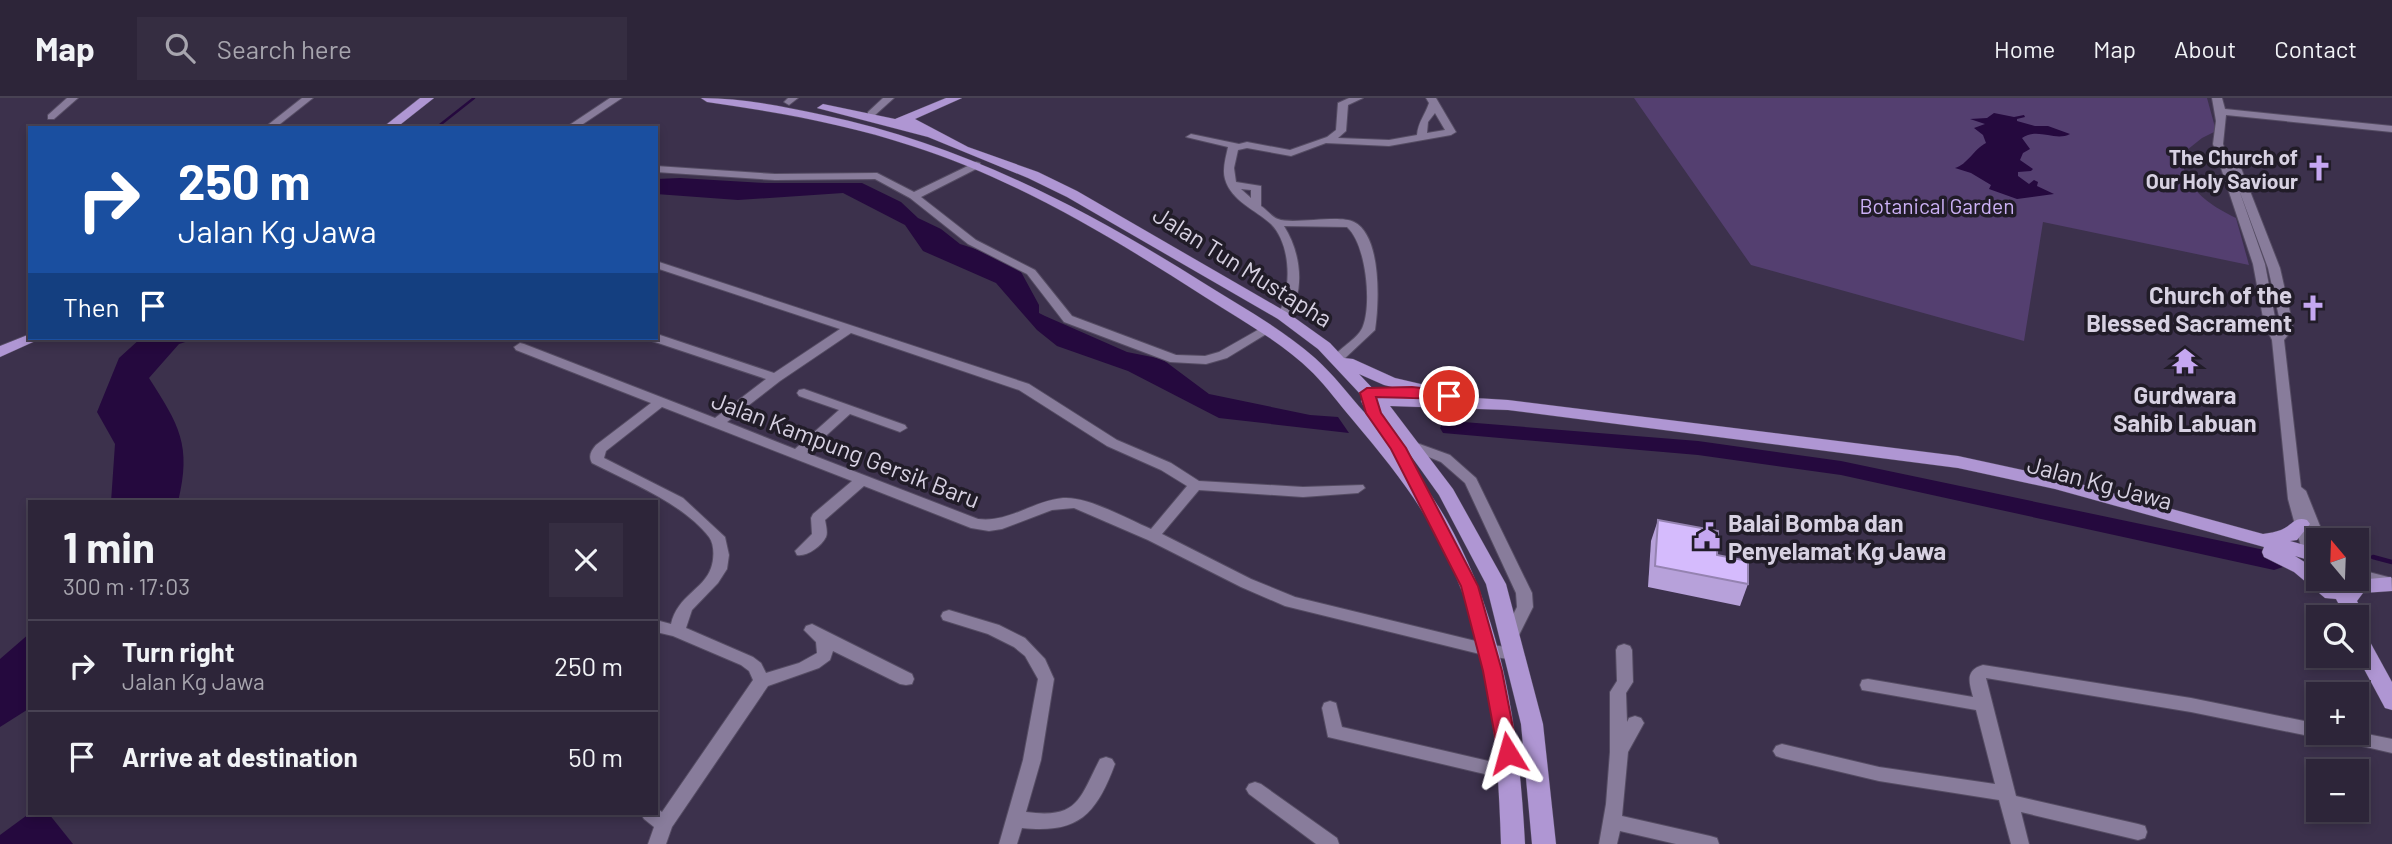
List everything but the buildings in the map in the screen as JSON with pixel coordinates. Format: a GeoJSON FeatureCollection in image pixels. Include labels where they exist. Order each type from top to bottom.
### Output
{"type":"FeatureCollection","features":[{"type":"Feature","properties":{"kind":"main road"},"geometry":{"type":"LineString","coordinates":[[391,126],[428,98]]}},
{"type":"Feature","properties":{"kind":"main road"},"geometry":{"type":"LineString","coordinates":[[404,126],[440,98]]}},
{"type":"Feature","properties":{"kind":"main road"},"geometry":{"type":"LineString","coordinates":[[706,98],[790,103],[889,124],[919,143]]}},
{"type":"Feature","properties":{"kind":"main road","name":"Jalan Tun Mustapha"},"geometry":{"type":"LineString","coordinates":[[768,98],[846,111],[963,148],[1033,175],[1072,194],[1283,316],[1324,346],[1409,438],[1471,533],[1496,584],[1532,724],[1544,844]]}},
{"type":"Feature","properties":{"kind":"main road"},"geometry":{"type":"LineString","coordinates":[[846,111],[890,115],[921,110],[940,98]]}},
{"type":"Feature","properties":{"kind":"main road"},"geometry":{"type":"LineString","coordinates":[[889,124],[956,98]]}},
{"type":"Feature","properties":{"kind":"main road"},"geometry":{"type":"LineString","coordinates":[[790,103],[919,143],[976,165],[1061,206],[1267,330],[1343,388],[1371,398],[1374,413],[1398,448],[1469,586],[1488,650],[1502,713],[1510,773],[1513,844]]}},
{"type":"Feature","properties":{"kind":"main road"},"geometry":{"type":"LineString","coordinates":[[921,110],[916,119],[917,126],[963,148]]}},
{"type":"Feature","properties":{"kind":"main road"},"geometry":{"type":"LineString","coordinates":[[0,344],[28,333]]}},
{"type":"Feature","properties":{"kind":"main road"},"geometry":{"type":"LineString","coordinates":[[0,352],[29,340]]}},
{"type":"Feature","properties":{"kind":"main road"},"geometry":{"type":"LineString","coordinates":[[1324,346],[1360,370],[1390,382],[1449,396]]}},
{"type":"Feature","properties":{"kind":"main road"},"geometry":{"type":"LineString","coordinates":[[1319,370],[1416,486]]}},
{"type":"Feature","properties":{"kind":"main road","name":"Jalan Kg Jawa"},"geometry":{"type":"LineString","coordinates":[[1371,398],[1412,392],[1872,452],[1890,459],[1989,478],[2268,546],[2306,567]]}},
{"type":"Feature","properties":{"kind":"main road","name":"Jalan Kg Jawa"},"geometry":{"type":"LineString","coordinates":[[1371,398],[1508,405]]}},
{"type":"Feature","properties":{"kind":"main road"},"geometry":{"type":"LineString","coordinates":[[1409,438],[1403,414],[1417,400]]}},
{"type":"Feature","properties":{"kind":"main road"},"geometry":{"type":"LineString","coordinates":[[2306,553],[2290,535],[2268,546],[2306,570]]}},
{"type":"Feature","properties":{"kind":"main road"},"geometry":{"type":"LineString","coordinates":[[2370,585],[2392,581]]}},
{"type":"Feature","properties":{"kind":"main road"},"geometry":{"type":"LineString","coordinates":[[2337,592],[2392,702]]}},
{"type":"Feature","properties":{"kind":"street"},"geometry":{"type":"LineString","coordinates":[[51,117],[73,98]]}},
{"type":"Feature","properties":{"kind":"street"},"geometry":{"type":"LineString","coordinates":[[272,126],[308,98]]}},
{"type":"Feature","properties":{"kind":"street"},"geometry":{"type":"LineString","coordinates":[[573,126],[617,98]]}},
{"type":"Feature","properties":{"kind":"street"},"geometry":{"type":"LineString","coordinates":[[871,114],[889,98]]}},
{"type":"Feature","properties":{"kind":"street"},"geometry":{"type":"LineString","coordinates":[[1329,140],[1341,131],[1342,103],[1358,98]]}},
{"type":"Feature","properties":{"kind":"street"},"geometry":{"type":"LineString","coordinates":[[2217,98],[2221,112],[2221,134],[2228,144],[2274,268],[2286,321],[2287,328],[2278,340],[2295,499],[2308,528]]}},
{"type":"Feature","properties":{"kind":"street"},"geometry":{"type":"LineString","coordinates":[[1422,136],[1423,122],[1430,114],[1432,100]]}},
{"type":"Feature","properties":{"kind":"street"},"geometry":{"type":"LineString","coordinates":[[1191,137],[1291,153],[1319,141],[1389,143],[1451,131],[1432,100]]}},
{"type":"Feature","properties":{"kind":"street"},"geometry":{"type":"LineString","coordinates":[[2221,112],[2392,129]]}},
{"type":"Feature","properties":{"kind":"street"},"geometry":{"type":"LineString","coordinates":[[1236,146],[1233,148],[1229,172],[1233,185],[1256,188],[1255,207],[1276,222],[1283,234],[1289,255],[1292,299],[1283,316]]}},
{"type":"Feature","properties":{"kind":"street"},"geometry":{"type":"LineString","coordinates":[[914,196],[976,165]]}},
{"type":"Feature","properties":{"kind":"street"},"geometry":{"type":"LineString","coordinates":[[658,169],[775,177],[877,176],[914,196],[958,233],[1031,272],[1068,319],[1161,354],[1187,360],[1206,360],[1223,355],[1267,330]]}},
{"type":"Feature","properties":{"kind":"street"},"geometry":{"type":"LineString","coordinates":[[1276,222],[1350,224],[1364,237],[1373,306],[1369,330],[1339,357]]}},
{"type":"Feature","properties":{"kind":"street"},"geometry":{"type":"LineString","coordinates":[[658,265],[1024,387],[1051,401],[1112,443],[1181,474],[1195,485],[1303,492],[1358,488]]}},
{"type":"Feature","properties":{"kind":"street"},"geometry":{"type":"LineString","coordinates":[[716,424],[775,378],[850,328]]}},
{"type":"Feature","properties":{"kind":"street"},"geometry":{"type":"LineString","coordinates":[[658,339],[775,378]]}},
{"type":"Feature","properties":{"kind":"street","name":"Jalan Kampung Gersik Baru"},"geometry":{"type":"LineString","coordinates":[[520,347],[984,526],[1012,522],[1041,507],[1062,502],[1076,503],[1153,536],[1246,583],[1291,602],[1488,650],[1513,645]]}},
{"type":"Feature","properties":{"kind":"street"},"geometry":{"type":"LineString","coordinates":[[804,393],[900,428]]}},
{"type":"Feature","properties":{"kind":"street"},"geometry":{"type":"LineString","coordinates":[[660,402],[601,448],[597,453],[597,460],[678,501],[718,537],[720,558],[717,578],[685,606],[680,614],[677,631]]}},
{"type":"Feature","properties":{"kind":"street"},"geometry":{"type":"LineString","coordinates":[[797,455],[848,410]]}},
{"type":"Feature","properties":{"kind":"street"},"geometry":{"type":"LineString","coordinates":[[1409,438],[1460,468],[1471,481],[1524,593],[1525,607],[1513,645]]}},
{"type":"Feature","properties":{"kind":"street"},"geometry":{"type":"LineString","coordinates":[[802,551],[819,536],[818,518],[862,480]]}},
{"type":"Feature","properties":{"kind":"street"},"geometry":{"type":"LineString","coordinates":[[1153,536],[1195,485]]}},
{"type":"Feature","properties":{"kind":"street"},"geometry":{"type":"LineString","coordinates":[[2370,572],[2392,581]]}},
{"type":"Feature","properties":{"kind":"street"},"geometry":{"type":"LineString","coordinates":[[949,616],[1010,635],[1025,644],[1043,668],[1046,687],[1032,760],[1008,844]]}},
{"type":"Feature","properties":{"kind":"street"},"geometry":{"type":"LineString","coordinates":[[658,626],[677,631],[747,661],[755,667],[761,681]]}},
{"type":"Feature","properties":{"kind":"street"},"geometry":{"type":"LineString","coordinates":[[657,844],[657,819],[761,681],[822,659],[825,653],[818,634],[906,679]]}},
{"type":"Feature","properties":{"kind":"street"},"geometry":{"type":"LineString","coordinates":[[1608,844],[1619,752],[1618,692],[1625,682],[1624,650]]}},
{"type":"Feature","properties":{"kind":"street"},"geometry":{"type":"LineString","coordinates":[[2020,844],[1983,705],[1978,674],[1990,670],[2306,729]]}},
{"type":"Feature","properties":{"kind":"street"},"geometry":{"type":"LineString","coordinates":[[1868,685],[1983,705]]}},
{"type":"Feature","properties":{"kind":"street"},"geometry":{"type":"LineString","coordinates":[[1330,708],[1334,732],[1510,773]]}},
{"type":"Feature","properties":{"kind":"street"},"geometry":{"type":"LineString","coordinates":[[1619,752],[1635,723]]}},
{"type":"Feature","properties":{"kind":"street"},"geometry":{"type":"LineString","coordinates":[[2369,741],[2392,746]]}},
{"type":"Feature","properties":{"kind":"street"},"geometry":{"type":"LineString","coordinates":[[1782,751],[1879,774],[2007,798],[2138,832]]}},
{"type":"Feature","properties":{"kind":"street"},"geometry":{"type":"LineString","coordinates":[[1015,819],[1051,823],[1070,818],[1084,809],[1093,796],[1106,764]]}},
{"type":"Feature","properties":{"kind":"street"},"geometry":{"type":"LineString","coordinates":[[1255,789],[1330,844]]}},
{"type":"Feature","properties":{"kind":"street"},"geometry":{"type":"LineString","coordinates":[[1612,821],[1710,844]]}},
{"type":"Feature","properties":{"kind":"green space","name":"Botanical Garden"},"geometry":{"type":"Polygon","coordinates":[[[1634,98],[2207,98],[2216,131],[2182,154],[2183,166],[2199,194],[2236,218],[2249,265],[2043,222],[2024,341],[1751,265],[1634,98]]]}},
{"type":"Feature","properties":{"kind":"shaded area"},"geometry":{"type":"Polygon","coordinates":[[[1994,113],[2014,117],[2024,115],[2025,117],[2017,121],[2048,126],[2070,134],[2034,134],[2022,138],[2030,149],[2023,153],[2020,160],[2033,169],[2018,172],[2018,176],[2029,184],[2034,180],[2038,182],[2037,186],[2054,194],[2017,199],[1989,189],[1991,185],[1971,173],[1955,168],[1986,143],[1983,135],[1974,128],[1985,124],[1970,119],[1987,118],[1994,113]]]}},
{"type":"Feature","properties":{"kind":"shaded area"},"geometry":{"type":"Polygon","coordinates":[[[658,179],[862,183],[901,202],[918,218],[941,229],[960,244],[1000,257],[1020,270],[1039,305],[1039,313],[1127,352],[1162,359],[1209,394],[1310,415],[1338,417],[1349,433],[1219,418],[1128,371],[1057,346],[1037,330],[996,283],[923,251],[905,225],[843,193],[738,200],[658,194],[658,179]]]}},
{"type":"Feature","properties":{"kind":"shaded area"},"geometry":{"type":"Polygon","coordinates":[[[139,340],[192,340],[179,344],[149,378],[168,409],[180,436],[184,465],[178,500],[111,500],[115,444],[97,412],[119,358],[139,340]]]}},
{"type":"Feature","properties":{"kind":"shaded area"},"geometry":{"type":"Polygon","coordinates":[[[28,635],[28,709],[0,727],[0,659],[28,635]]]}},
{"type":"Feature","properties":{"kind":"shaded area"},"geometry":{"type":"Polygon","coordinates":[[[28,814],[50,815],[73,844],[0,844],[0,835],[28,814]]]}},
{"type":"Feature","properties":{"kind":"waterway"},"geometry":{"type":"LineString","coordinates":[[439,126],[474,98]]}},
{"type":"Feature","properties":{"kind":"waterway"},"geometry":{"type":"LineString","coordinates":[[1451,428],[1698,448],[1841,468],[2274,561]]}},
{"type":"Feature","properties":{"kind":"waterway"},"geometry":{"type":"LineString","coordinates":[[2373,557],[2392,562]]}},
{"type":"Feature","properties":{"kind":"place","name":"The Church of Our Holy Saviour"},"geometry":{"type":"Point","coordinates":[2319,168]}},
{"type":"Feature","properties":{"kind":"place","name":"Church of the Blessed Sacrament"},"geometry":{"type":"Point","coordinates":[2313,308]}},
{"type":"Feature","properties":{"kind":"place","name":"Gurdwara Sahib Labuan"},"geometry":{"type":"Point","coordinates":[2185,361]}},
{"type":"Feature","properties":{"kind":"place","name":"Balai Bomba dan Penyelamat Kg Jawa"},"geometry":{"type":"Point","coordinates":[1707,536]}},
{"type":"Feature","properties":{"kind":"route"},"geometry":{"type":"LineString","coordinates":[[1449,396],[1412,392],[1367,393],[1374,413],[1412,472],[1416,486],[1437,521],[1469,586],[1493,671],[1508,753]]}}]}
